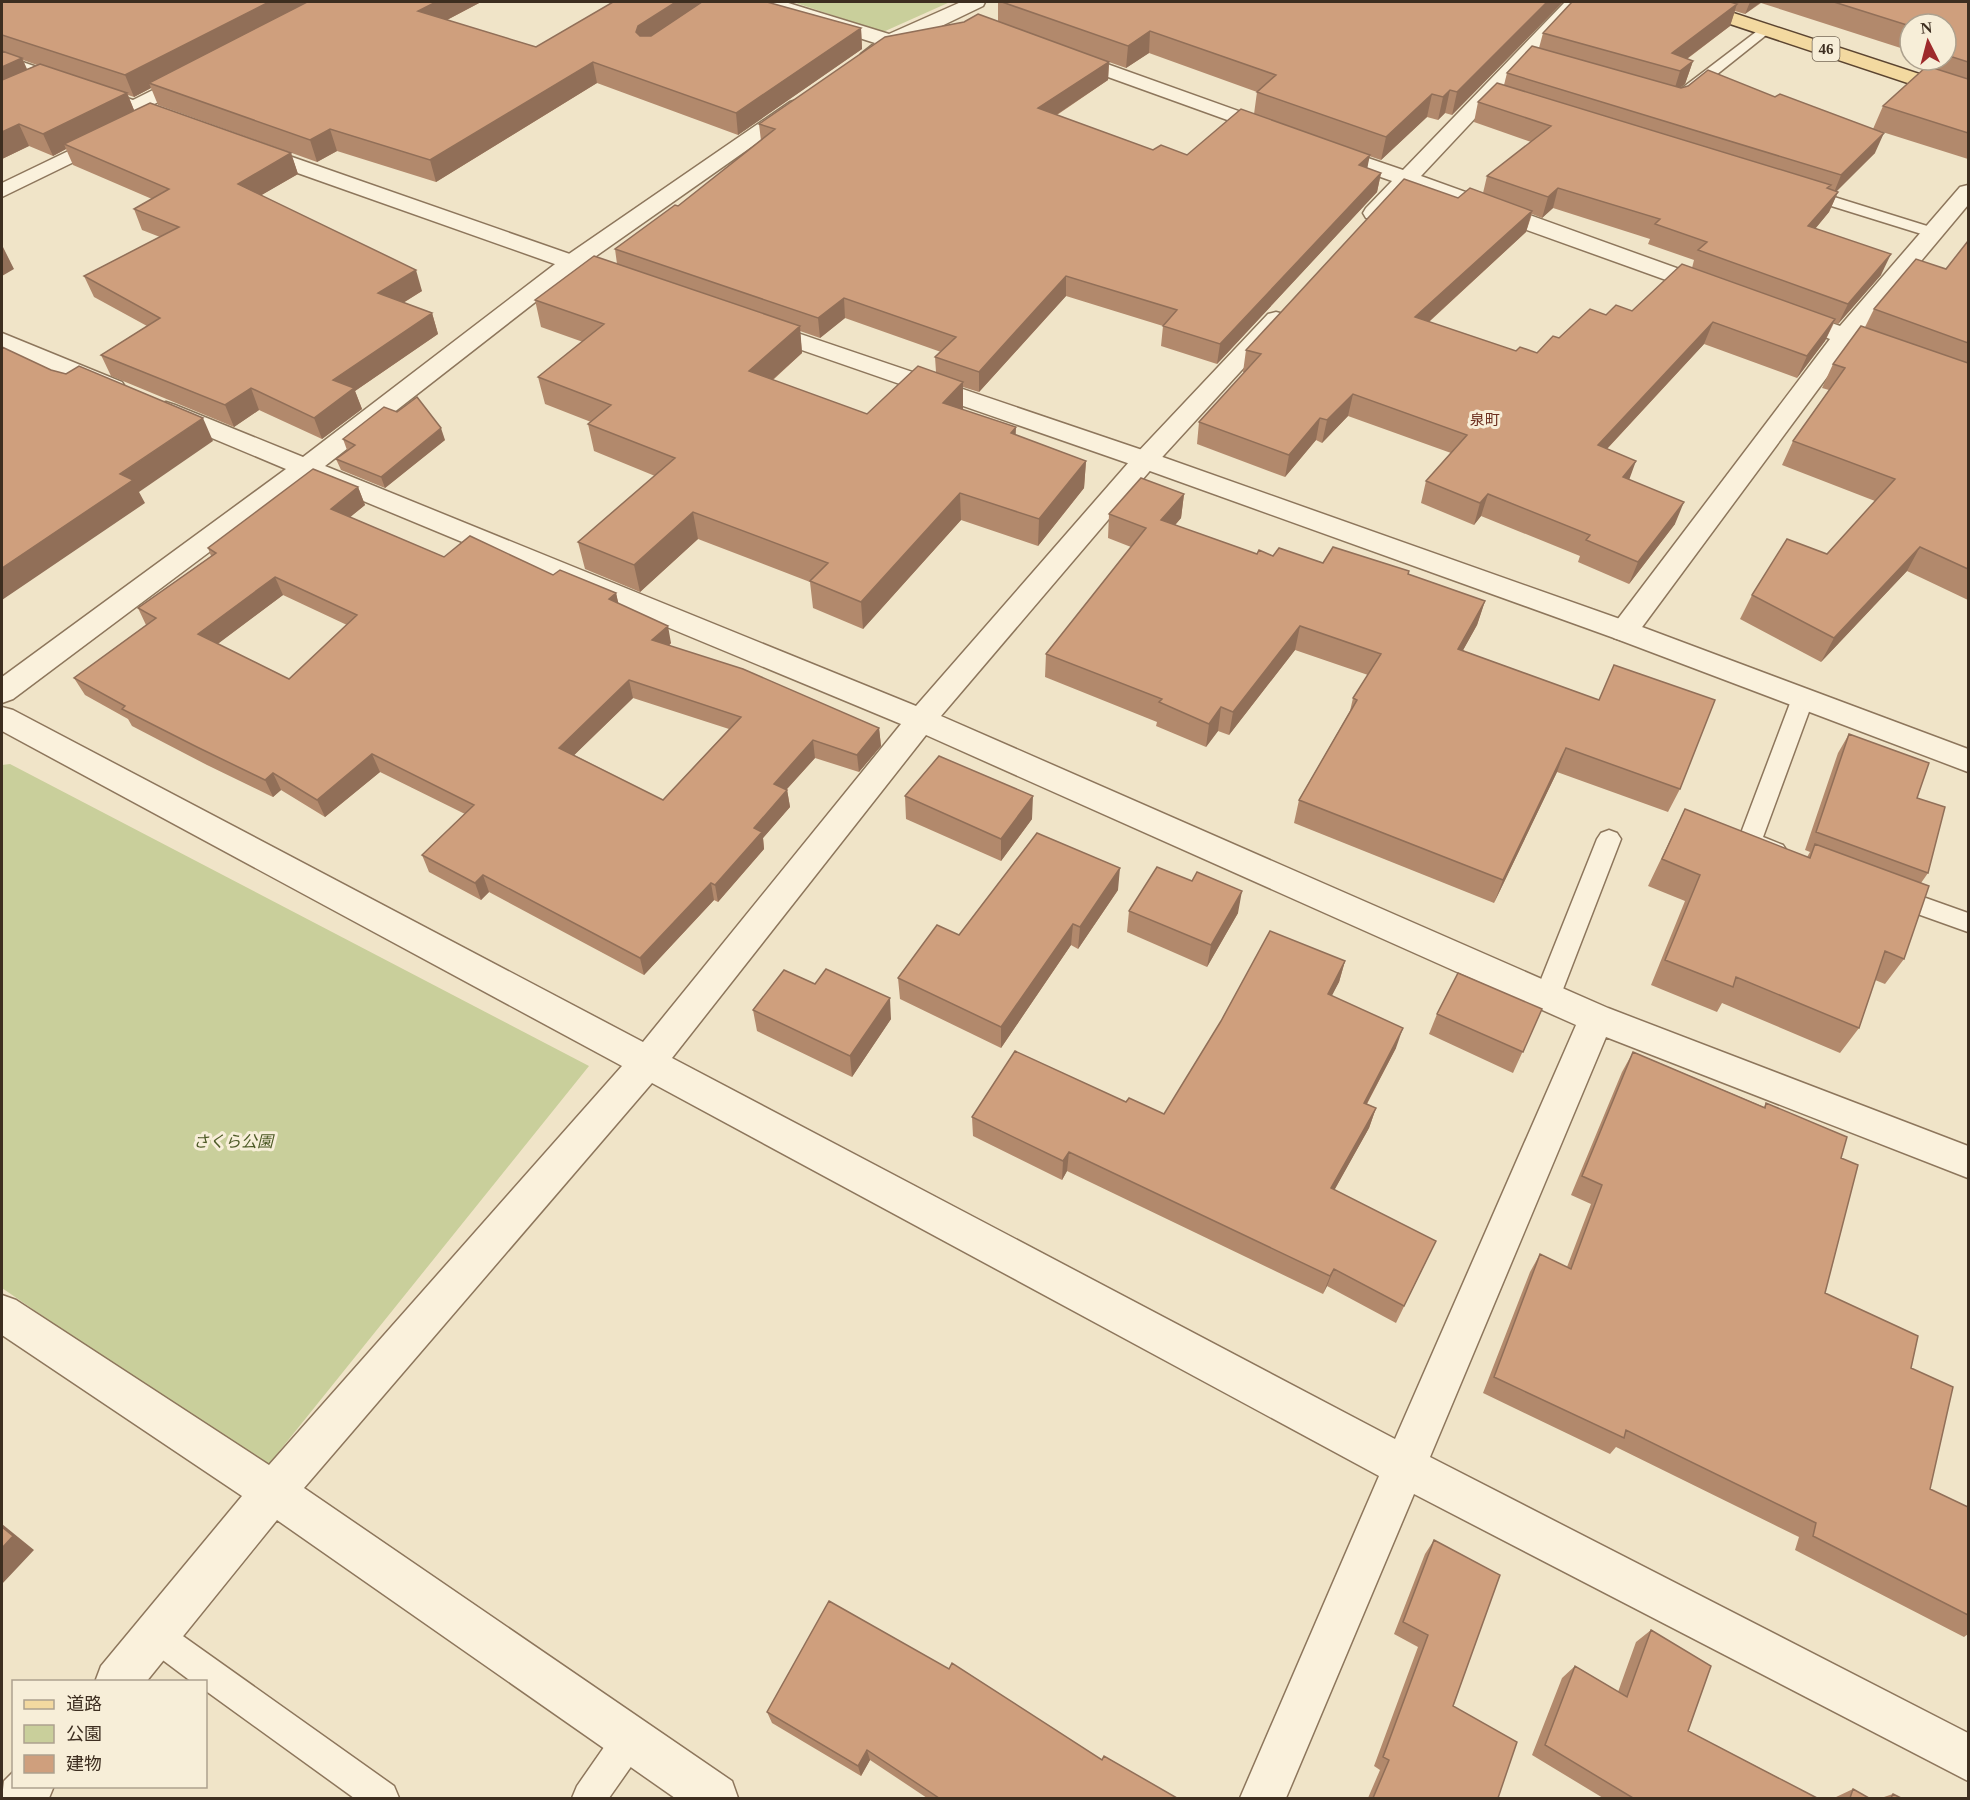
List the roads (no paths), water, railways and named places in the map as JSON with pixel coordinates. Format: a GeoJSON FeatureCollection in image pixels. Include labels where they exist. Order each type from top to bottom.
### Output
{"type":"FeatureCollection","features":[{"type":"Feature","properties":{"kind":"main road","name":"46"},"geometry":{"type":"LineString","coordinates":[[1683,2],[1968,97]]}},
{"type":"Feature","properties":{"kind":"street"},"geometry":{"type":"LineString","coordinates":[[768,2],[890,41]]}},
{"type":"Feature","properties":{"kind":"street"},"geometry":{"type":"LineString","coordinates":[[851,68],[890,41],[976,2]]}},
{"type":"Feature","properties":{"kind":"street"},"geometry":{"type":"LineString","coordinates":[[1351,238],[1406,178],[1497,98],[1533,60],[1575,2]]}},
{"type":"Feature","properties":{"kind":"street"},"geometry":{"type":"LineString","coordinates":[[950,14],[983,26]]}},
{"type":"Feature","properties":{"kind":"street"},"geometry":{"type":"LineString","coordinates":[[1050,50],[1733,296]]}},
{"type":"Feature","properties":{"kind":"street"},"geometry":{"type":"LineString","coordinates":[[2,61],[40,82],[146,110],[201,130]]}},
{"type":"Feature","properties":{"kind":"street"},"geometry":{"type":"LineString","coordinates":[[2,191],[146,110],[208,68]]}},
{"type":"Feature","properties":{"kind":"street"},"geometry":{"type":"LineString","coordinates":[[2,692],[305,468],[571,263],[813,95]]}},
{"type":"Feature","properties":{"kind":"street"},"geometry":{"type":"LineString","coordinates":[[234,142],[639,286]]}},
{"type":"Feature","properties":{"kind":"street"},"geometry":{"type":"LineString","coordinates":[[1624,631],[1845,336],[1968,192]]}},
{"type":"Feature","properties":{"kind":"street"},"geometry":{"type":"LineString","coordinates":[[119,1680],[273,1492],[649,1061],[921,720],[1145,460],[1296,298]]}},
{"type":"Feature","properties":{"kind":"street"},"geometry":{"type":"LineString","coordinates":[[1767,308],[1968,382]]}},
{"type":"Feature","properties":{"kind":"street"},"geometry":{"type":"LineString","coordinates":[[740,321],[1145,460],[1624,631],[1968,761]]}},
{"type":"Feature","properties":{"kind":"street"},"geometry":{"type":"LineString","coordinates":[[2,340],[305,468],[921,720],[1596,1018],[1968,1162]]}},
{"type":"Feature","properties":{"kind":"street"},"geometry":{"type":"LineString","coordinates":[[2,718],[649,1061],[1404,1466],[1968,1758]]}},
{"type":"Feature","properties":{"kind":"street"},"geometry":{"type":"LineString","coordinates":[[1263,1798],[1596,1018]]}},
{"type":"Feature","properties":{"kind":"street"},"geometry":{"type":"LineString","coordinates":[[2,1313],[273,1492],[715,1798]]}},
{"type":"Feature","properties":{"kind":"lane"},"geometry":{"type":"LineString","coordinates":[[1675,100],[1765,29]]}},
{"type":"Feature","properties":{"kind":"lane"},"geometry":{"type":"LineString","coordinates":[[1788,188],[1934,232]]}},
{"type":"Feature","properties":{"kind":"lane"},"geometry":{"type":"LineString","coordinates":[[1794,858],[1750,841],[1803,698]]}},
{"type":"Feature","properties":{"kind":"lane"},"geometry":{"type":"LineString","coordinates":[[1548,997],[1609,839]]}},
{"type":"Feature","properties":{"kind":"lane"},"geometry":{"type":"LineString","coordinates":[[1870,886],[1968,923]]}},
{"type":"Feature","properties":{"kind":"lane"},"geometry":{"type":"LineString","coordinates":[[155,1635],[382,1798]]}},
{"type":"Feature","properties":{"kind":"lane"},"geometry":{"type":"LineString","coordinates":[[589,1798],[630,1739]]}},
{"type":"Feature","properties":{"kind":"district","name":"泉町"},"geometry":{"type":"Point","coordinates":[1485,420]}},
{"type":"Feature","properties":{"kind":"park label","name":"さくら公園"},"geometry":{"type":"Point","coordinates":[233,1141]}}]}
